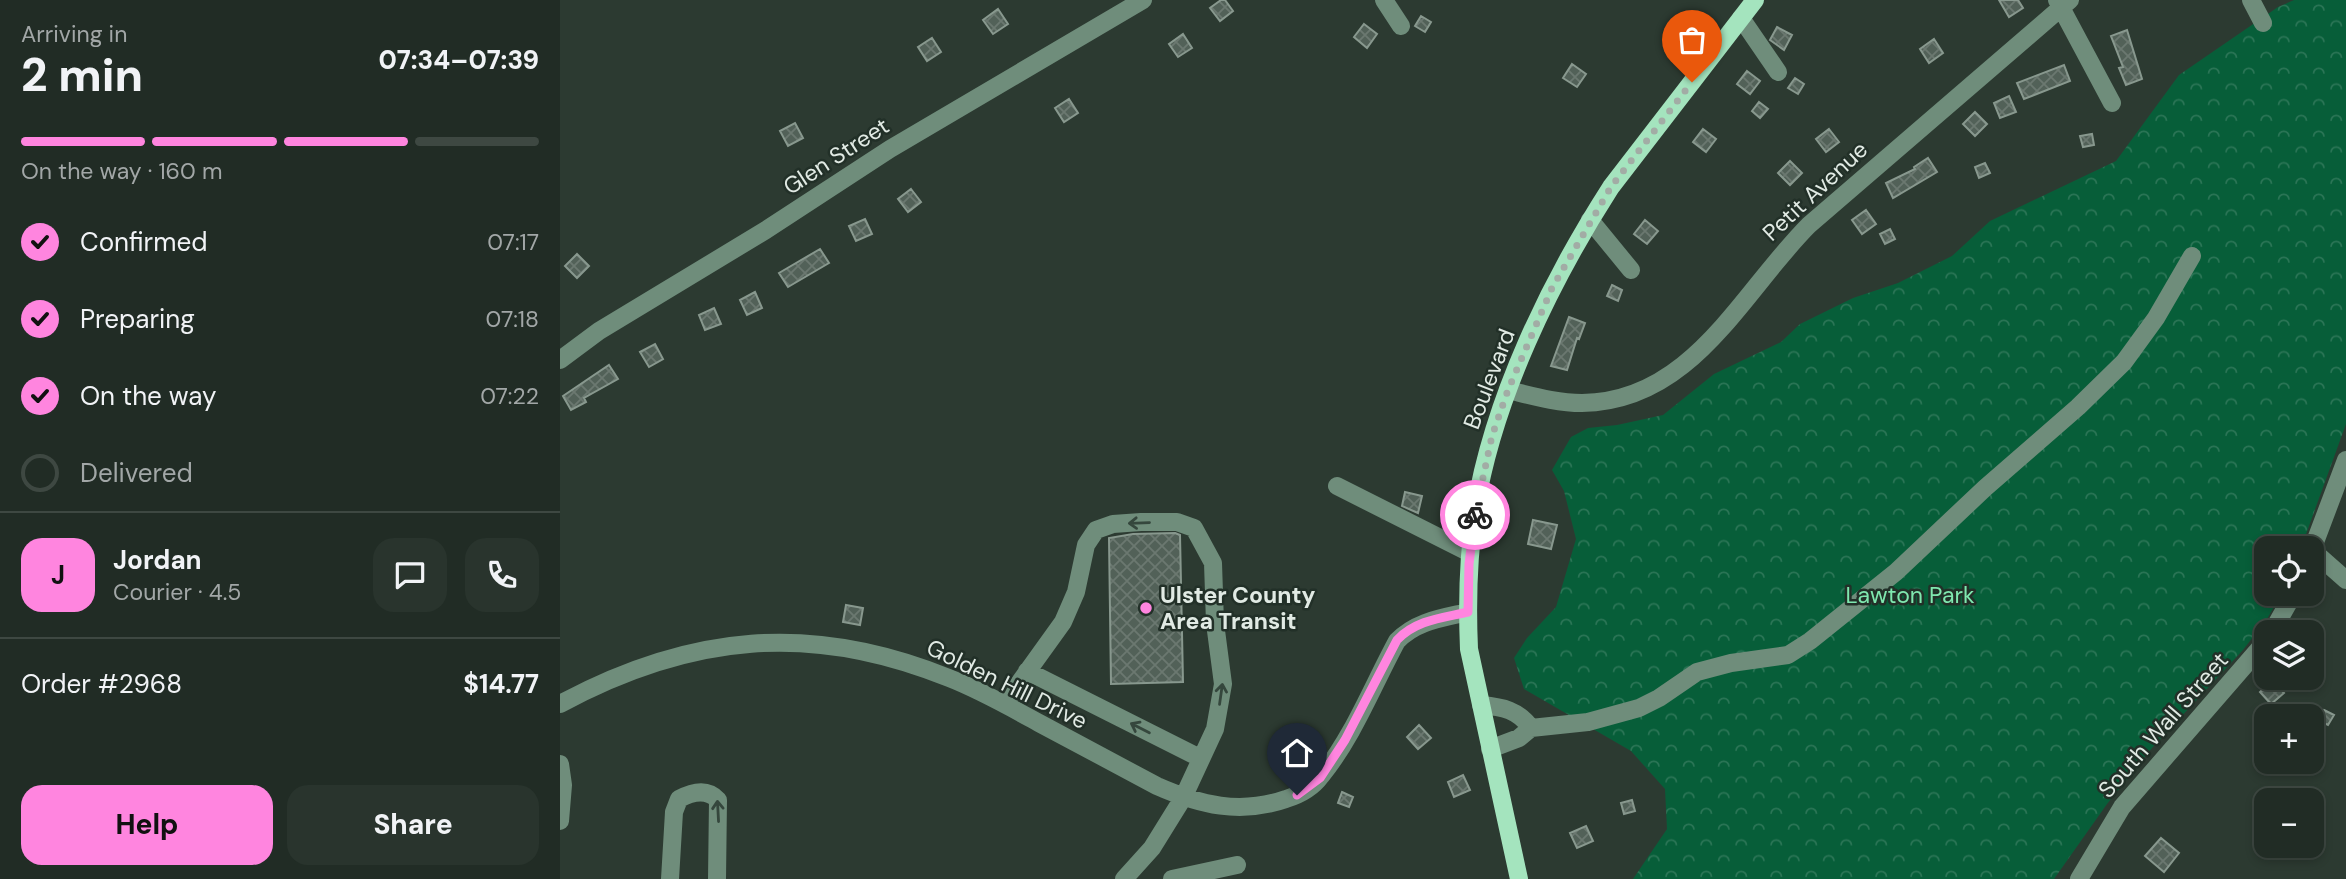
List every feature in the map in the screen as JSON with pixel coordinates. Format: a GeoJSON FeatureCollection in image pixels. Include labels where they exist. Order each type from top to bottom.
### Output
{"type":"FeatureCollection","features":[{"type":"Feature","properties":{"kind":"main road","name":"Boulevard"},"geometry":{"type":"LineString","coordinates":[[1519,879],[1469,649],[1470,553],[1475,510],[1492,436],[1508,390],[1552,288],[1590,219],[1611,187],[1755,0]]}},
{"type":"Feature","properties":{"kind":"street","name":"Glen Street"},"geometry":{"type":"LineString","coordinates":[[560,360],[599,331],[766,230],[890,149],[1143,0]]}},
{"type":"Feature","properties":{"kind":"street"},"geometry":{"type":"LineString","coordinates":[[1384,0],[1401,26]]}},
{"type":"Feature","properties":{"kind":"street"},"geometry":{"type":"LineString","coordinates":[[2251,0],[2263,23]]}},
{"type":"Feature","properties":{"kind":"street"},"geometry":{"type":"LineString","coordinates":[[2062,2],[2112,103]]}},
{"type":"Feature","properties":{"kind":"street","name":"Petit Avenue"},"geometry":{"type":"LineString","coordinates":[[1508,390],[1553,401],[1583,403],[1624,398],[1668,376],[1699,354],[1717,335],[1784,250],[1809,225],[2062,2]]}},
{"type":"Feature","properties":{"kind":"street"},"geometry":{"type":"LineString","coordinates":[[1741,18],[1778,72]]}},
{"type":"Feature","properties":{"kind":"street"},"geometry":{"type":"LineString","coordinates":[[1590,219],[1631,270]]}},
{"type":"Feature","properties":{"kind":"street"},"geometry":{"type":"LineString","coordinates":[[1490,749],[1519,738],[1531,728],[1588,722],[1639,708],[1659,698],[1697,671],[1788,655],[1810,641],[1896,572],[2124,362],[2155,318],[2192,256]]}},
{"type":"Feature","properties":{"kind":"street"},"geometry":{"type":"LineString","coordinates":[[2317,536],[2346,460]]}},
{"type":"Feature","properties":{"kind":"street"},"geometry":{"type":"LineString","coordinates":[[1337,486],[1470,553]]}},
{"type":"Feature","properties":{"kind":"street"},"geometry":{"type":"LineString","coordinates":[[1004,704],[1063,622],[1076,592],[1086,545],[1096,530],[1113,524],[1142,522],[1177,522],[1194,528],[1213,564],[1215,623],[1223,684],[1215,729],[1183,798],[1152,848],[1124,879]]}},
{"type":"Feature","properties":{"kind":"street"},"geometry":{"type":"LineString","coordinates":[[2324,561],[2346,580]]}},
{"type":"Feature","properties":{"kind":"street","name":"Golden Hill Drive"},"geometry":{"type":"LineString","coordinates":[[560,704],[592,687],[675,656],[718,646],[800,643],[863,650],[950,678],[1183,798],[1217,807],[1241,809],[1259,807],[1297,795],[1320,778],[1345,740],[1397,640],[1422,622],[1468,612]]}},
{"type":"Feature","properties":{"kind":"street","name":"South Wall Street"},"geometry":{"type":"LineString","coordinates":[[2079,879],[2122,807],[2254,655]]}},
{"type":"Feature","properties":{"kind":"street"},"geometry":{"type":"LineString","coordinates":[[1027,671],[1200,758]]}},
{"type":"Feature","properties":{"kind":"street"},"geometry":{"type":"LineString","coordinates":[[1481,705],[1504,707],[1523,716],[1531,728]]}},
{"type":"Feature","properties":{"kind":"street"},"geometry":{"type":"LineString","coordinates":[[560,764],[564,785],[560,821]]}},
{"type":"Feature","properties":{"kind":"street"},"geometry":{"type":"LineString","coordinates":[[670,879],[674,812],[680,799],[700,792],[714,795],[718,800],[717,879]]}},
{"type":"Feature","properties":{"kind":"street"},"geometry":{"type":"LineString","coordinates":[[1172,879],[1237,865]]}},
{"type":"Feature","properties":{"kind":"green space","name":"Lawton Park"},"geometry":{"type":"Polygon","coordinates":[[[2294,0],[2346,0],[2346,424],[2305,536],[2254,536],[2254,606],[2274,606],[2267,619],[2254,620],[2254,636],[2152,748],[2107,804],[2054,879],[1633,879],[1667,829],[1665,789],[1631,751],[1524,689],[1514,658],[1527,638],[1556,607],[1576,539],[1564,491],[1552,470],[1571,437],[1588,428],[1663,415],[1714,374],[1781,342],[1800,324],[1853,298],[1898,283],[1952,256],[1990,221],[2116,161],[2179,75],[2278,7],[2294,0]]]}},
{"type":"Feature","properties":{"kind":"building"},"geometry":{"type":"Polygon","coordinates":[[[1225,0],[1233,11],[1220,21],[1210,8],[1225,0]]]}},
{"type":"Feature","properties":{"kind":"building"},"geometry":{"type":"Polygon","coordinates":[[[1999,0],[2018,0],[2023,8],[2009,17],[1999,0]]]}},
{"type":"Feature","properties":{"kind":"building"},"geometry":{"type":"Polygon","coordinates":[[[998,9],[1008,24],[993,34],[983,20],[998,9]]]}},
{"type":"Feature","properties":{"kind":"building"},"geometry":{"type":"Polygon","coordinates":[[[1421,16],[1431,22],[1425,32],[1415,26],[1421,16]]]}},
{"type":"Feature","properties":{"kind":"building"},"geometry":{"type":"Polygon","coordinates":[[[1364,24],[1377,34],[1367,48],[1354,37],[1364,24]]]}},
{"type":"Feature","properties":{"kind":"building"},"geometry":{"type":"Polygon","coordinates":[[[1777,27],[1792,35],[1784,50],[1770,40],[1777,27]]]}},
{"type":"Feature","properties":{"kind":"building"},"geometry":{"type":"Polygon","coordinates":[[[2127,30],[2142,79],[2126,85],[2119,68],[2123,67],[2111,36],[2127,30]]]}},
{"type":"Feature","properties":{"kind":"building"},"geometry":{"type":"Polygon","coordinates":[[[1183,34],[1192,48],[1178,57],[1169,44],[1183,34]]]}},
{"type":"Feature","properties":{"kind":"building"},"geometry":{"type":"Polygon","coordinates":[[[932,38],[941,52],[927,61],[918,47],[932,38]]]}},
{"type":"Feature","properties":{"kind":"building"},"geometry":{"type":"Polygon","coordinates":[[[1934,39],[1943,53],[1929,63],[1920,49],[1934,39]]]}},
{"type":"Feature","properties":{"kind":"building"},"geometry":{"type":"Polygon","coordinates":[[[1572,64],[1586,74],[1577,87],[1563,78],[1572,64]]]}},
{"type":"Feature","properties":{"kind":"building"},"geometry":{"type":"Polygon","coordinates":[[[2064,65],[2070,81],[2024,99],[2017,83],[2064,65]]]}},
{"type":"Feature","properties":{"kind":"building"},"geometry":{"type":"Polygon","coordinates":[[[1747,71],[1760,81],[1750,94],[1737,84],[1747,71]]]}},
{"type":"Feature","properties":{"kind":"building"},"geometry":{"type":"Polygon","coordinates":[[[1795,78],[1804,84],[1798,94],[1788,88],[1795,78]]]}},
{"type":"Feature","properties":{"kind":"building"},"geometry":{"type":"Polygon","coordinates":[[[2009,96],[2016,112],[2000,118],[1994,103],[2009,96]]]}},
{"type":"Feature","properties":{"kind":"building"},"geometry":{"type":"Polygon","coordinates":[[[1069,99],[1078,113],[1064,122],[1055,108],[1069,99]]]}},
{"type":"Feature","properties":{"kind":"building"},"geometry":{"type":"Polygon","coordinates":[[[1759,102],[1768,109],[1760,118],[1752,111],[1759,102]]]}},
{"type":"Feature","properties":{"kind":"building"},"geometry":{"type":"Polygon","coordinates":[[[1975,112],[1987,124],[1975,136],[1963,124],[1975,112]]]}},
{"type":"Feature","properties":{"kind":"building"},"geometry":{"type":"Polygon","coordinates":[[[795,123],[803,138],[788,146],[780,131],[795,123]]]}},
{"type":"Feature","properties":{"kind":"building"},"geometry":{"type":"Polygon","coordinates":[[[1703,129],[1716,139],[1706,152],[1693,142],[1703,129]]]}},
{"type":"Feature","properties":{"kind":"building"},"geometry":{"type":"Polygon","coordinates":[[[1829,129],[1839,142],[1826,152],[1816,139],[1829,129]]]}},
{"type":"Feature","properties":{"kind":"building"},"geometry":{"type":"Polygon","coordinates":[[[2092,134],[2094,145],[2083,147],[2080,136],[2092,134]]]}},
{"type":"Feature","properties":{"kind":"building"},"geometry":{"type":"Polygon","coordinates":[[[1928,158],[1937,172],[1893,198],[1886,183],[1915,169],[1914,167],[1928,158]]]}},
{"type":"Feature","properties":{"kind":"building"},"geometry":{"type":"Polygon","coordinates":[[[1790,161],[1802,173],[1790,185],[1778,173],[1790,161]]]}},
{"type":"Feature","properties":{"kind":"building"},"geometry":{"type":"Polygon","coordinates":[[[1985,163],[1990,173],[1979,178],[1975,167],[1985,163]]]}},
{"type":"Feature","properties":{"kind":"building"},"geometry":{"type":"Polygon","coordinates":[[[911,189],[921,202],[908,212],[898,199],[911,189]]]}},
{"type":"Feature","properties":{"kind":"building"},"geometry":{"type":"Polygon","coordinates":[[[1866,210],[1876,224],[1862,234],[1852,220],[1866,210]]]}},
{"type":"Feature","properties":{"kind":"building"},"geometry":{"type":"Polygon","coordinates":[[[865,219],[872,234],[856,241],[849,226],[865,219]]]}},
{"type":"Feature","properties":{"kind":"building"},"geometry":{"type":"Polygon","coordinates":[[[1645,220],[1658,231],[1647,244],[1634,234],[1645,220]]]}},
{"type":"Feature","properties":{"kind":"building"},"geometry":{"type":"Polygon","coordinates":[[[1890,229],[1895,239],[1885,244],[1880,234],[1890,229]]]}},
{"type":"Feature","properties":{"kind":"building"},"geometry":{"type":"Polygon","coordinates":[[[820,249],[829,263],[788,287],[779,273],[820,249]]]}},
{"type":"Feature","properties":{"kind":"building"},"geometry":{"type":"Polygon","coordinates":[[[577,254],[589,266],[577,278],[565,266],[577,254]]]}},
{"type":"Feature","properties":{"kind":"building"},"geometry":{"type":"Polygon","coordinates":[[[1612,285],[1622,290],[1618,301],[1607,296],[1612,285]]]}},
{"type":"Feature","properties":{"kind":"building"},"geometry":{"type":"Polygon","coordinates":[[[755,292],[762,308],[747,315],[740,300],[755,292]]]}},
{"type":"Feature","properties":{"kind":"building"},"geometry":{"type":"Polygon","coordinates":[[[714,308],[721,324],[705,330],[699,315],[714,308]]]}},
{"type":"Feature","properties":{"kind":"building"},"geometry":{"type":"Polygon","coordinates":[[[1569,317],[1585,323],[1579,339],[1577,338],[1567,370],[1551,366],[1569,317]]]}},
{"type":"Feature","properties":{"kind":"building"},"geometry":{"type":"Polygon","coordinates":[[[655,344],[663,359],[649,367],[640,352],[655,344]]]}},
{"type":"Feature","properties":{"kind":"building"},"geometry":{"type":"Polygon","coordinates":[[[609,365],[618,379],[584,398],[586,402],[571,410],[563,396],[609,365]]]}},
{"type":"Feature","properties":{"kind":"building"},"geometry":{"type":"Polygon","coordinates":[[[1405,492],[1422,496],[1418,513],[1402,506],[1405,492]]]}},
{"type":"Feature","properties":{"kind":"building"},"geometry":{"type":"Polygon","coordinates":[[[1533,520],[1557,525],[1551,549],[1528,544],[1533,520]]]}},
{"type":"Feature","properties":{"kind":"building","name":"Ulster County Area Transit"},"geometry":{"type":"Polygon","coordinates":[[[1133,534],[1180,535],[1183,682],[1111,684],[1109,538],[1133,534]]]}},
{"type":"Feature","properties":{"kind":"building"},"geometry":{"type":"Polygon","coordinates":[[[846,605],[863,608],[860,625],[843,622],[846,605]]]}},
{"type":"Feature","properties":{"kind":"building"},"geometry":{"type":"Polygon","coordinates":[[[2281,690],[2284,693],[2271,704],[2260,692],[2281,690]]]}},
{"type":"Feature","properties":{"kind":"building"},"geometry":{"type":"Polygon","coordinates":[[[2324,710],[2334,715],[2328,725],[2324,723],[2324,710]]]}},
{"type":"Feature","properties":{"kind":"building"},"geometry":{"type":"Polygon","coordinates":[[[1419,725],[1431,738],[1418,749],[1407,737],[1419,725]]]}},
{"type":"Feature","properties":{"kind":"building"},"geometry":{"type":"Polygon","coordinates":[[[1463,775],[1470,790],[1454,797],[1448,782],[1463,775]]]}},
{"type":"Feature","properties":{"kind":"building"},"geometry":{"type":"Polygon","coordinates":[[[1342,792],[1353,797],[1349,807],[1338,803],[1342,792]]]}},
{"type":"Feature","properties":{"kind":"building"},"geometry":{"type":"Polygon","coordinates":[[[1632,800],[1635,811],[1624,814],[1621,803],[1632,800]]]}},
{"type":"Feature","properties":{"kind":"building"},"geometry":{"type":"Polygon","coordinates":[[[1586,826],[1593,841],[1577,848],[1570,833],[1586,826]]]}},
{"type":"Feature","properties":{"kind":"building"},"geometry":{"type":"Polygon","coordinates":[[[2161,838],[2179,853],[2164,872],[2145,856],[2161,838]]]}},
{"type":"Feature","properties":{"kind":"way so far"},"geometry":{"type":"LineString","coordinates":[[1475,515],[1492,436],[1508,390],[1552,288],[1611,187],[1692,82]]}},
{"type":"Feature","properties":{"kind":"place","name":"Ulster County Area Transit"},"geometry":{"type":"Point","coordinates":[1146,608]}},
{"type":"Feature","properties":{"kind":"route"},"geometry":{"type":"LineString","coordinates":[[1297,795],[1320,778],[1345,740],[1397,640],[1422,622],[1468,612],[1469,564],[1475,515]]}}]}
